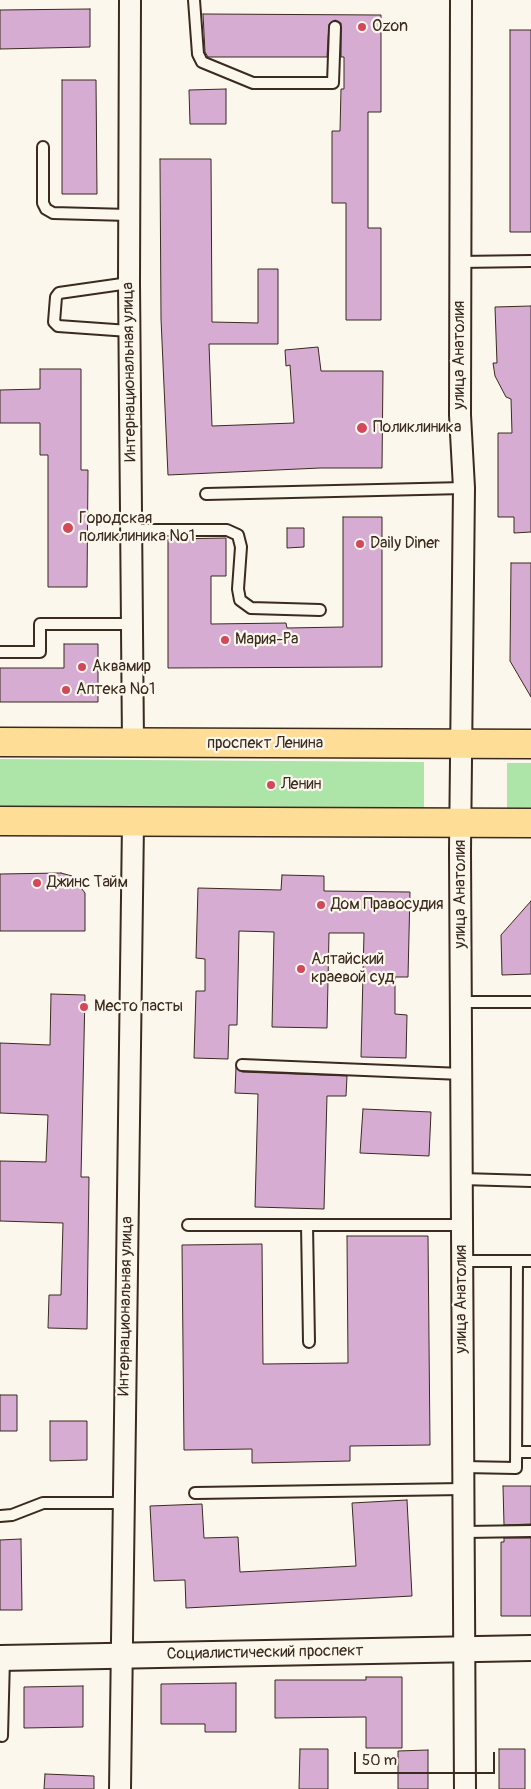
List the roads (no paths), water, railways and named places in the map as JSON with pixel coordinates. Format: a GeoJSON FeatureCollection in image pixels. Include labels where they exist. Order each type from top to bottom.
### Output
{"type":"FeatureCollection","features":[{"type":"Feature","properties":{"kind":"main road","name":"проспект Ленина"},"geometry":{"type":"LineString","coordinates":[[0,742],[531,744]]}},
{"type":"Feature","properties":{"kind":"main road"},"geometry":{"type":"LineString","coordinates":[[0,821],[531,823]]}},
{"type":"Feature","properties":{"kind":"street","name":"Интернациональная улица"},"geometry":{"type":"LineString","coordinates":[[130,0],[129,331],[133,744]]}},
{"type":"Feature","properties":{"kind":"street","name":"улица Анатолия"},"geometry":{"type":"LineString","coordinates":[[461,0],[459,262],[460,415],[464,488],[460,823],[465,1789]]}},
{"type":"Feature","properties":{"kind":"street","name":"Интернациональная улица"},"geometry":{"type":"LineString","coordinates":[[120,1789],[133,822]]}},
{"type":"Feature","properties":{"kind":"street","name":"Социалистический проспект"},"geometry":{"type":"LineString","coordinates":[[2,1658],[531,1648]]}},
{"type":"Feature","properties":{"kind":"lane"},"geometry":{"type":"LineString","coordinates":[[194,0],[198,54],[202,62],[253,83],[333,83],[335,27]]}},
{"type":"Feature","properties":{"kind":"lane"},"geometry":{"type":"LineString","coordinates":[[43,147],[43,203],[46,209],[53,213],[129,215]]}},
{"type":"Feature","properties":{"kind":"lane"},"geometry":{"type":"LineString","coordinates":[[459,262],[531,261]]}},
{"type":"Feature","properties":{"kind":"lane"},"geometry":{"type":"LineString","coordinates":[[129,283],[59,293],[56,297],[54,322],[58,326],[129,331]]}},
{"type":"Feature","properties":{"kind":"lane"},"geometry":{"type":"LineString","coordinates":[[206,494],[464,488]]}},
{"type":"Feature","properties":{"kind":"lane"},"geometry":{"type":"LineString","coordinates":[[132,530],[227,530],[238,534],[241,547],[238,589],[240,600],[251,608],[320,610]]}},
{"type":"Feature","properties":{"kind":"lane"},"geometry":{"type":"LineString","coordinates":[[0,652],[40,652],[40,624],[132,624]]}},
{"type":"Feature","properties":{"kind":"lane"},"geometry":{"type":"LineString","coordinates":[[461,1002],[531,1002]]}},
{"type":"Feature","properties":{"kind":"lane"},"geometry":{"type":"LineString","coordinates":[[242,1065],[462,1074]]}},
{"type":"Feature","properties":{"kind":"lane"},"geometry":{"type":"LineString","coordinates":[[462,1179],[531,1180]]}},
{"type":"Feature","properties":{"kind":"lane"},"geometry":{"type":"LineString","coordinates":[[188,1225],[462,1225]]}},
{"type":"Feature","properties":{"kind":"lane"},"geometry":{"type":"LineString","coordinates":[[308,1225],[309,1342]]}},
{"type":"Feature","properties":{"kind":"lane"},"geometry":{"type":"LineString","coordinates":[[462,1261],[531,1261]]}},
{"type":"Feature","properties":{"kind":"lane"},"geometry":{"type":"LineString","coordinates":[[464,1467],[516,1468],[517,1261]]}},
{"type":"Feature","properties":{"kind":"lane"},"geometry":{"type":"LineString","coordinates":[[516,1452],[531,1452]]}},
{"type":"Feature","properties":{"kind":"lane"},"geometry":{"type":"LineString","coordinates":[[195,1494],[463,1489]]}},
{"type":"Feature","properties":{"kind":"lane"},"geometry":{"type":"LineString","coordinates":[[0,1516],[12,1515],[43,1503],[124,1503]]}},
{"type":"Feature","properties":{"kind":"lane"},"geometry":{"type":"LineString","coordinates":[[464,1532],[531,1531]]}},
{"type":"Feature","properties":{"kind":"lane"},"geometry":{"type":"LineString","coordinates":[[2,1658],[2,1736]]}},
{"type":"Feature","properties":{"kind":"place","name":"Ozon"},"geometry":{"type":"Point","coordinates":[362,27]}},
{"type":"Feature","properties":{"kind":"place","name":"Поликлиника"},"geometry":{"type":"Point","coordinates":[362,428]}},
{"type":"Feature","properties":{"kind":"place","name":"Городская поликлиника №1"},"geometry":{"type":"Point","coordinates":[68,528]}},
{"type":"Feature","properties":{"kind":"place","name":"Daily Diner"},"geometry":{"type":"Point","coordinates":[360,544]}},
{"type":"Feature","properties":{"kind":"place","name":"Мария-Ра"},"geometry":{"type":"Point","coordinates":[225,640]}},
{"type":"Feature","properties":{"kind":"place","name":"Аквамир"},"geometry":{"type":"Point","coordinates":[82,667]}},
{"type":"Feature","properties":{"kind":"place","name":"Аптека №1"},"geometry":{"type":"Point","coordinates":[66,690]}},
{"type":"Feature","properties":{"kind":"place","name":"Ленин"},"geometry":{"type":"Point","coordinates":[271,785]}},
{"type":"Feature","properties":{"kind":"place","name":"Джинс Тайм"},"geometry":{"type":"Point","coordinates":[37,883]}},
{"type":"Feature","properties":{"kind":"place","name":"Дом Правосудия"},"geometry":{"type":"Point","coordinates":[321,905]}},
{"type":"Feature","properties":{"kind":"place","name":"Алтайский краевой суд"},"geometry":{"type":"Point","coordinates":[301,969]}},
{"type":"Feature","properties":{"kind":"place","name":"Место пасты"},"geometry":{"type":"Point","coordinates":[84,1007]}}]}
